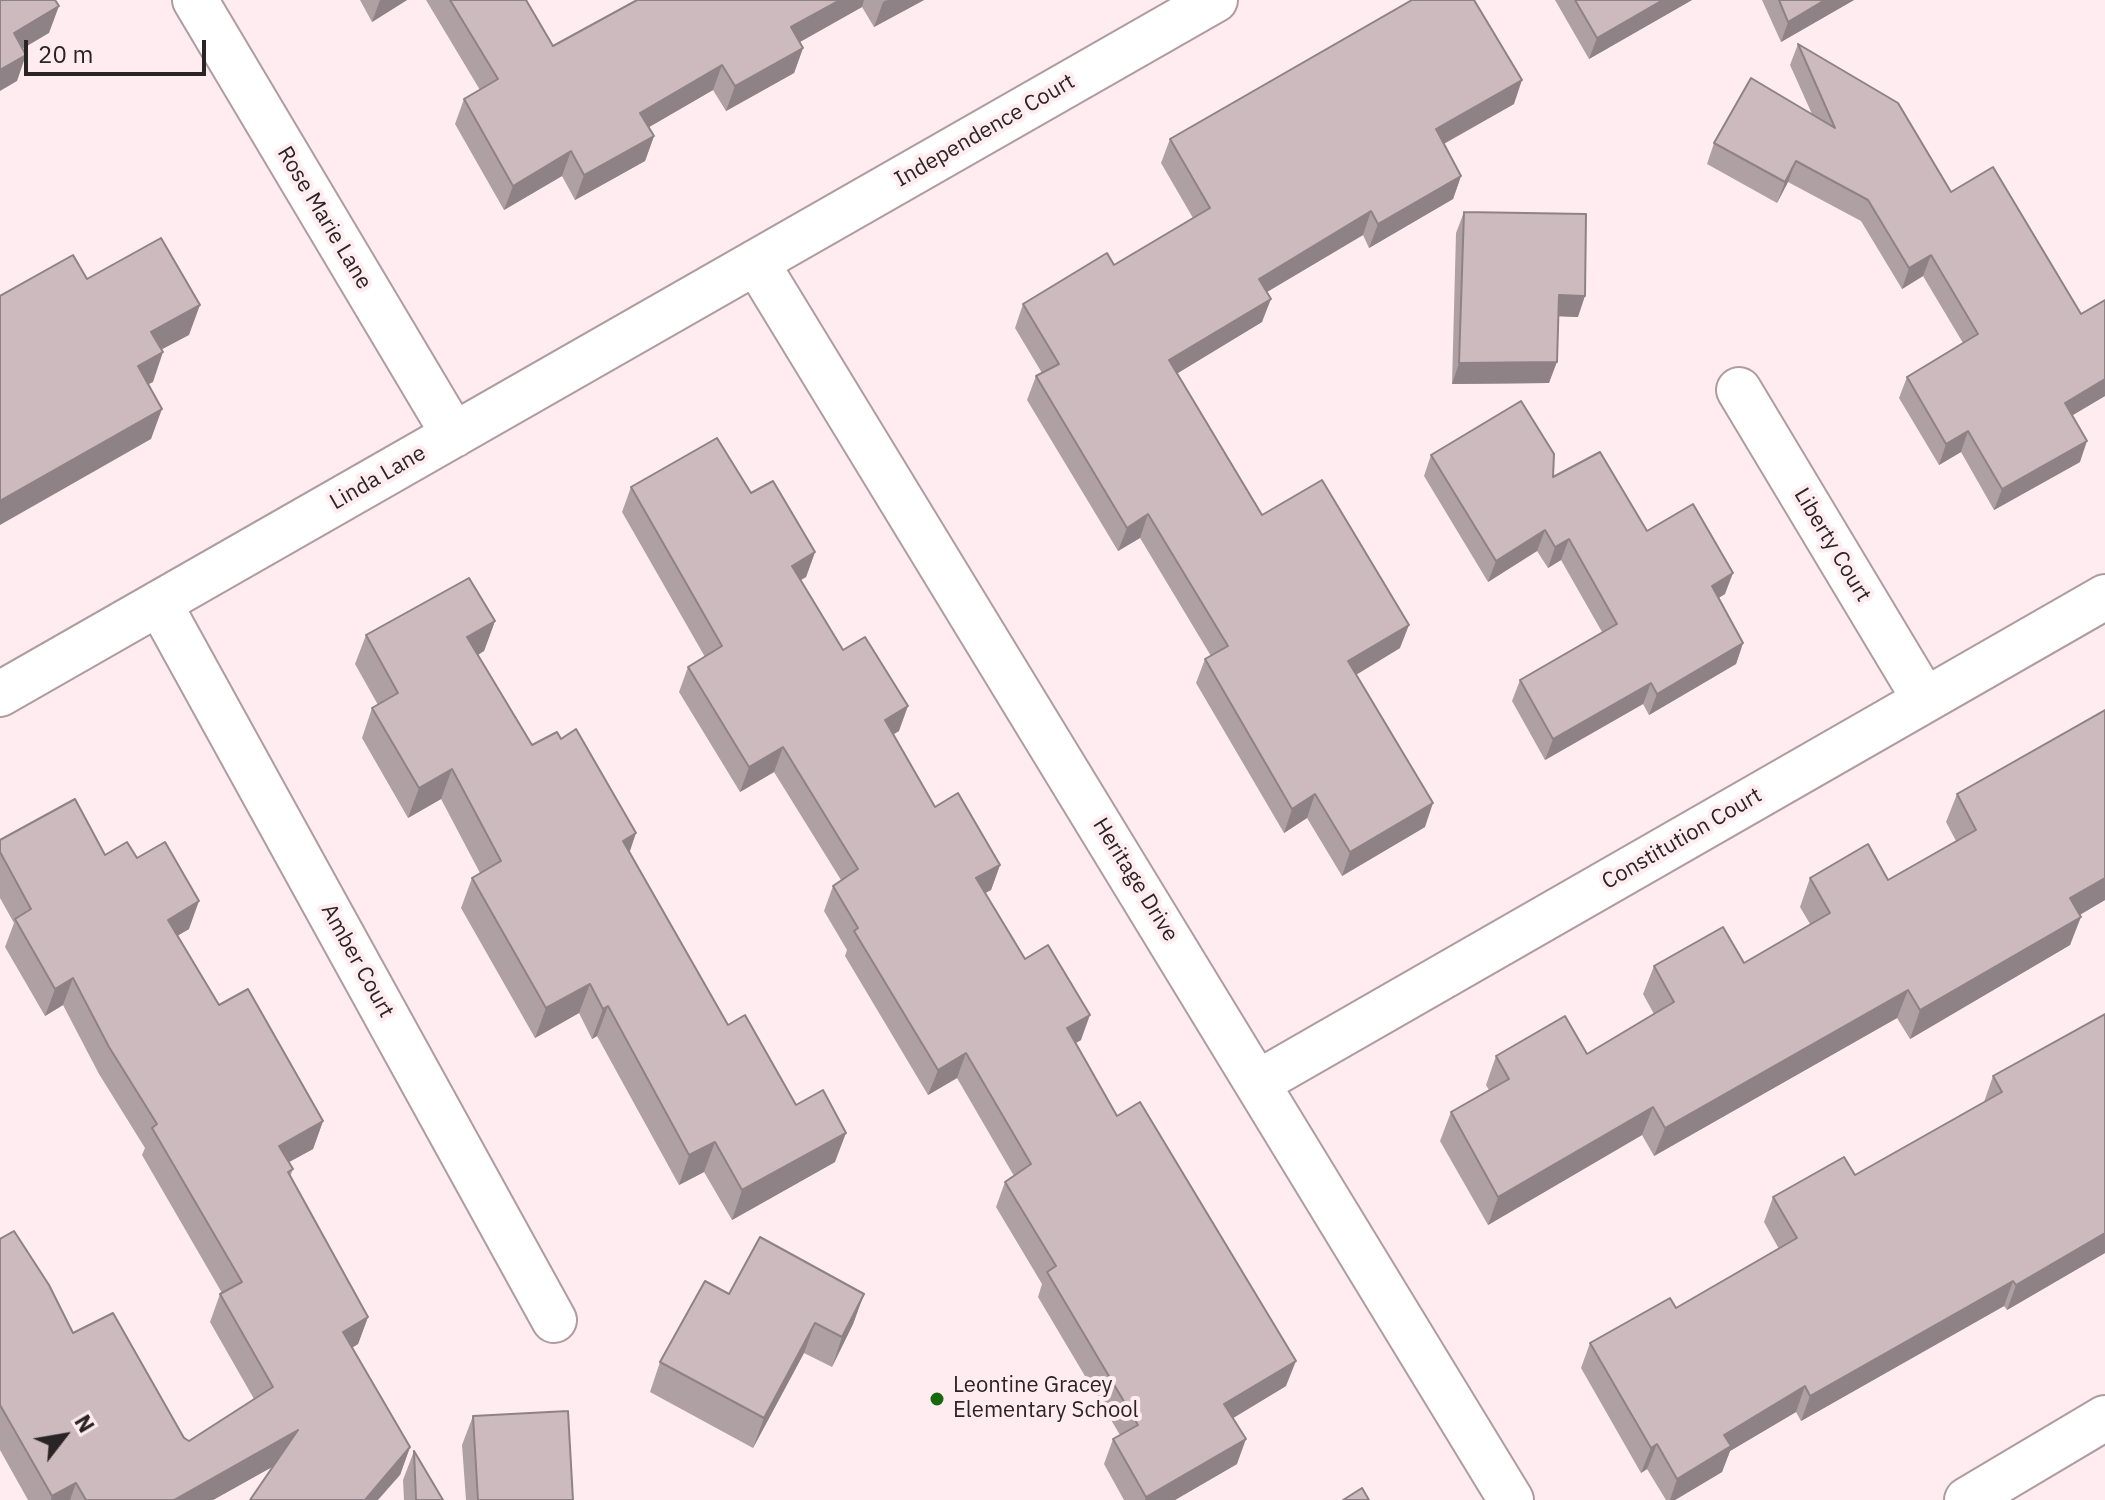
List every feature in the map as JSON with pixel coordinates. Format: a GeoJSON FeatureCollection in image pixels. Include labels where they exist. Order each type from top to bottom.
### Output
{"type":"FeatureCollection","features":[{"type":"Feature","properties":{"kind":"street","name":"Rose Marie Lane"},"geometry":{"type":"LineString","coordinates":[[195,0],[454,435]]}},
{"type":"Feature","properties":{"kind":"street","name":"Independence Court"},"geometry":{"type":"LineString","coordinates":[[756,262],[1215,0]]}},
{"type":"Feature","properties":{"kind":"street","name":"Linda Lane"},"geometry":{"type":"LineString","coordinates":[[0,694],[756,262]]}},
{"type":"Feature","properties":{"kind":"street","name":"Heritage Drive"},"geometry":{"type":"LineString","coordinates":[[756,262],[1259,1082],[1511,1500]]}},
{"type":"Feature","properties":{"kind":"street","name":"Liberty Court"},"geometry":{"type":"LineString","coordinates":[[1739,390],[1925,700]]}},
{"type":"Feature","properties":{"kind":"street","name":"Constitution Court"},"geometry":{"type":"LineString","coordinates":[[1259,1082],[2105,597]]}},
{"type":"Feature","properties":{"kind":"street","name":"Amber Court"},"geometry":{"type":"LineString","coordinates":[[159,603],[554,1320]]}},
{"type":"Feature","properties":{"kind":"street"},"geometry":{"type":"LineString","coordinates":[[1967,1500],[2105,1418]]}},
{"type":"Feature","properties":{"kind":"building"},"geometry":{"type":"Polygon","coordinates":[[[0,0],[55,0],[59,6],[14,33],[26,55],[0,70],[0,0]]]}},
{"type":"Feature","properties":{"kind":"building"},"geometry":{"type":"Polygon","coordinates":[[[450,0],[526,0],[553,46],[637,0],[840,0],[791,27],[803,48],[735,86],[722,65],[640,113],[654,136],[584,175],[571,151],[513,186],[464,99],[498,79],[450,0]]]}},
{"type":"Feature","properties":{"kind":"building"},"geometry":{"type":"Polygon","coordinates":[[[1412,0],[1474,0],[1522,80],[1436,129],[1461,176],[1378,224],[1371,211],[1259,279],[1271,299],[1169,360],[1262,515],[1322,480],[1409,625],[1348,661],[1433,803],[1350,852],[1315,794],[1292,809],[1205,659],[1228,646],[1148,514],[1127,528],[1036,376],[1059,364],[1023,304],[1107,253],[1114,265],[1210,208],[1170,139],[1412,0]]]}},
{"type":"Feature","properties":{"kind":"building"},"geometry":{"type":"Polygon","coordinates":[[[1575,0],[1663,0],[1597,38],[1575,0]]]}},
{"type":"Feature","properties":{"kind":"building"},"geometry":{"type":"Polygon","coordinates":[[[1779,0],[1825,0],[1788,22],[1779,0]]]}},
{"type":"Feature","properties":{"kind":"building"},"geometry":{"type":"Polygon","coordinates":[[[1798,44],[1898,103],[1951,192],[1993,167],[2081,314],[2105,300],[2105,379],[2065,403],[2087,441],[2002,489],[1968,431],[1946,444],[1907,377],[1978,334],[1931,255],[1909,268],[1868,200],[1796,161],[1785,182],[1714,143],[1751,78],[1835,128],[1798,44]]]}},
{"type":"Feature","properties":{"kind":"building"},"geometry":{"type":"Polygon","coordinates":[[[1464,212],[1586,214],[1585,296],[1559,295],[1557,362],[1459,363],[1464,212]]]}},
{"type":"Feature","properties":{"kind":"building"},"geometry":{"type":"Polygon","coordinates":[[[161,238],[200,305],[151,332],[163,352],[138,366],[162,409],[0,501],[0,296],[73,255],[87,279],[161,238]]]}},
{"type":"Feature","properties":{"kind":"building"},"geometry":{"type":"Polygon","coordinates":[[[1521,401],[1554,454],[1553,477],[1600,452],[1647,531],[1693,504],[1733,573],[1712,586],[1743,643],[1657,694],[1651,683],[1553,739],[1520,680],[1617,624],[1569,539],[1555,547],[1545,530],[1496,561],[1431,455],[1521,401]]]}},
{"type":"Feature","properties":{"kind":"building"},"geometry":{"type":"Polygon","coordinates":[[[717,438],[751,493],[773,481],[815,552],[792,566],[843,650],[865,637],[908,706],[885,720],[935,807],[958,793],[1000,865],[976,878],[1025,959],[1048,945],[1090,1015],[1067,1028],[1117,1116],[1140,1102],[1296,1361],[1224,1404],[1246,1439],[1146,1497],[1113,1439],[1138,1425],[1047,1272],[1056,1266],[1005,1182],[1031,1164],[966,1053],[938,1070],[854,931],[858,928],[833,886],[858,869],[783,747],[749,767],[688,667],[722,646],[631,487],[717,438]]]}},
{"type":"Feature","properties":{"kind":"building"},"geometry":{"type":"Polygon","coordinates":[[[469,578],[495,621],[467,637],[532,745],[557,732],[561,739],[576,729],[636,833],[623,841],[728,1025],[745,1015],[796,1105],[823,1090],[846,1133],[742,1190],[715,1142],[689,1155],[608,1006],[603,1009],[590,984],[546,1008],[472,878],[501,861],[452,769],[419,788],[372,708],[398,693],[366,635],[469,578]]]}},
{"type":"Feature","properties":{"kind":"building"},"geometry":{"type":"Polygon","coordinates":[[[2105,710],[2105,878],[2070,898],[2081,917],[1920,1010],[1908,990],[1665,1128],[1653,1107],[1498,1197],[1451,1112],[1509,1079],[1496,1056],[1565,1016],[1587,1054],[1674,1002],[1654,966],[1723,927],[1744,963],[1830,913],[1810,878],[1868,844],[1888,880],[1976,830],[1957,794],[2105,710]]]}},
{"type":"Feature","properties":{"kind":"building"},"geometry":{"type":"Polygon","coordinates":[[[75,799],[105,855],[127,842],[137,858],[165,842],[199,901],[168,920],[219,1005],[248,989],[323,1121],[279,1146],[293,1169],[288,1172],[368,1317],[343,1332],[410,1447],[365,1500],[250,1500],[298,1430],[174,1500],[86,1500],[76,1483],[52,1496],[0,1405],[0,1239],[14,1231],[49,1285],[73,1333],[113,1313],[184,1438],[189,1441],[273,1387],[220,1294],[242,1282],[152,1128],[157,1124],[109,1047],[73,978],[55,989],[15,919],[31,909],[0,852],[0,840],[75,799]]]}},
{"type":"Feature","properties":{"kind":"building"},"geometry":{"type":"Polygon","coordinates":[[[2105,1014],[2105,1233],[2016,1285],[2013,1281],[1810,1396],[1805,1386],[1724,1435],[1731,1446],[1677,1479],[1657,1444],[1651,1448],[1590,1343],[1670,1298],[1676,1308],[1797,1238],[1773,1197],[1844,1157],[1855,1175],[2002,1092],[1993,1076],[2105,1014]]]}},
{"type":"Feature","properties":{"kind":"building"},"geometry":{"type":"Polygon","coordinates":[[[760,1237],[864,1294],[842,1337],[815,1323],[764,1418],[660,1362],[705,1281],[729,1294],[760,1237]]]}},
{"type":"Feature","properties":{"kind":"building"},"geometry":{"type":"Polygon","coordinates":[[[568,1411],[573,1500],[478,1500],[473,1416],[568,1411]]]}},
{"type":"Feature","properties":{"kind":"building"},"geometry":{"type":"Polygon","coordinates":[[[414,1451],[443,1500],[416,1500],[414,1451]]]}},
{"type":"Feature","properties":{"kind":"building"},"geometry":{"type":"Polygon","coordinates":[[[1362,1488],[1369,1500],[1343,1500],[1362,1488]]]}},
{"type":"Feature","properties":{"kind":"place","name":"Leontine Gracey Elementary School"},"geometry":{"type":"Point","coordinates":[937,1399]}}]}
